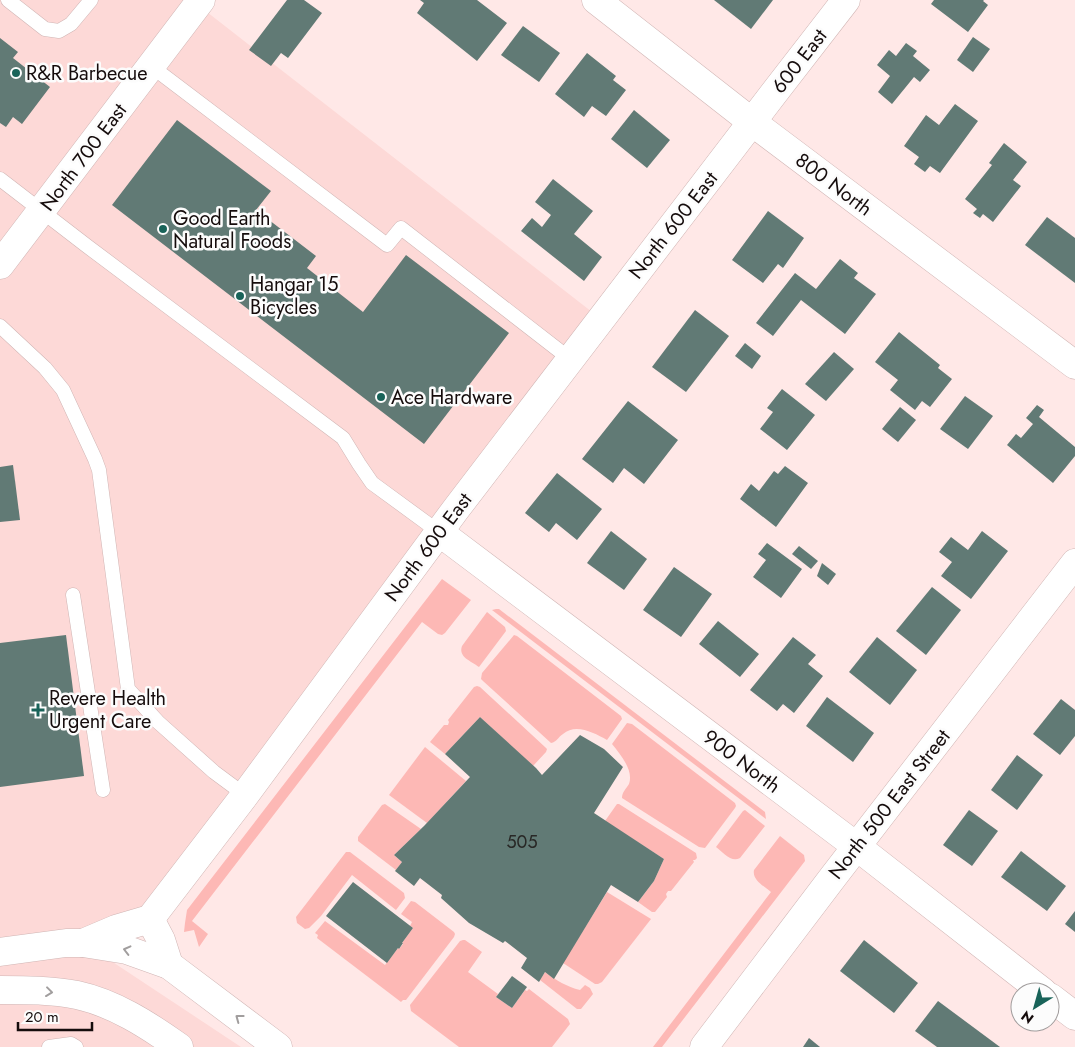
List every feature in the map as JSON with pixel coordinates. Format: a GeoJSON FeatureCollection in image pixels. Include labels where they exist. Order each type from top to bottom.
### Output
{"type":"FeatureCollection","features":[{"type":"Feature","properties":{"kind":"street","name":"North 700 East"},"geometry":{"type":"LineString","coordinates":[[0,265],[201,0]]}},
{"type":"Feature","properties":{"kind":"street","name":"800 North"},"geometry":{"type":"LineString","coordinates":[[596,0],[752,122],[1075,366]]}},
{"type":"Feature","properties":{"kind":"street","name":"600 East"},"geometry":{"type":"LineString","coordinates":[[752,122],[846,0]]}},
{"type":"Feature","properties":{"kind":"street","name":"North 600 East"},"geometry":{"type":"LineString","coordinates":[[150,919],[245,795],[439,532],[752,122]]}},
{"type":"Feature","properties":{"kind":"street","name":"900 North"},"geometry":{"type":"LineString","coordinates":[[439,532],[856,846],[1030,982]]}},
{"type":"Feature","properties":{"kind":"street","name":"North 500 East Street"},"geometry":{"type":"LineString","coordinates":[[704,1047],[856,846],[1075,563]]}},
{"type":"Feature","properties":{"kind":"street"},"geometry":{"type":"LineString","coordinates":[[83,943],[116,929],[150,919],[161,940],[169,965]]}},
{"type":"Feature","properties":{"kind":"street"},"geometry":{"type":"LineString","coordinates":[[0,952],[66,943],[83,943],[127,950],[169,965],[278,1047]]}},
{"type":"Feature","properties":{"kind":"street"},"geometry":{"type":"LineString","coordinates":[[0,990],[31,990],[94,999],[117,1008],[179,1047]]}},
{"type":"Feature","properties":{"kind":"street"},"geometry":{"type":"LineString","coordinates":[[1060,1005],[1075,1016]]}},
{"type":"Feature","properties":{"kind":"lane"},"geometry":{"type":"LineString","coordinates":[[8,0],[44,29],[59,31],[71,24],[91,0]]}},
{"type":"Feature","properties":{"kind":"lane"},"geometry":{"type":"LineString","coordinates":[[151,66],[387,245],[400,228],[570,359]]}},
{"type":"Feature","properties":{"kind":"lane"},"geometry":{"type":"LineString","coordinates":[[0,179],[343,438],[372,483],[439,532]]}},
{"type":"Feature","properties":{"kind":"lane"},"geometry":{"type":"LineString","coordinates":[[0,326],[44,368],[63,390],[99,470],[128,689],[158,722],[214,772],[245,795]]}},
{"type":"Feature","properties":{"kind":"lane"},"geometry":{"type":"LineString","coordinates":[[74,595],[103,790]]}},
{"type":"Feature","properties":{"kind":"lane"},"geometry":{"type":"LineString","coordinates":[[49,1047],[71,1044],[76,1047]]}},
{"type":"Feature","properties":{"kind":"shaded area"},"geometry":{"type":"Polygon","coordinates":[[[0,0],[201,0],[198,5],[601,319],[167,896],[84,943],[241,1047],[0,1047],[0,0]]]}},
{"type":"Feature","properties":{"kind":"shaded area"},"geometry":{"type":"Polygon","coordinates":[[[442,579],[471,600],[442,635],[422,622],[192,921],[208,934],[199,947],[194,930],[184,932],[187,910],[442,579]]]}},
{"type":"Feature","properties":{"kind":"shaded area"},"geometry":{"type":"Polygon","coordinates":[[[499,609],[765,812],[766,819],[492,610],[499,609]]]}},
{"type":"Feature","properties":{"kind":"shaded area"},"geometry":{"type":"Polygon","coordinates":[[[487,612],[505,627],[506,631],[479,667],[466,658],[461,650],[487,612]]]}},
{"type":"Feature","properties":{"kind":"shaded area"},"geometry":{"type":"Polygon","coordinates":[[[514,635],[621,716],[622,719],[607,740],[585,730],[574,729],[561,735],[555,742],[551,743],[481,679],[482,673],[514,635]]]}},
{"type":"Feature","properties":{"kind":"shaded area"},"geometry":{"type":"Polygon","coordinates":[[[477,686],[547,749],[533,766],[480,717],[445,754],[430,742],[444,725],[448,725],[448,720],[474,687],[477,686]]]}},
{"type":"Feature","properties":{"kind":"shaded area"},"geometry":{"type":"Polygon","coordinates":[[[627,723],[632,724],[735,803],[735,808],[705,848],[699,847],[622,798],[623,792],[629,784],[630,773],[619,752],[612,744],[627,723]]]}},
{"type":"Feature","properties":{"kind":"shaded area"},"geometry":{"type":"Polygon","coordinates":[[[425,747],[466,781],[427,823],[389,795],[425,747]]]}},
{"type":"Feature","properties":{"kind":"shaded area"},"geometry":{"type":"Polygon","coordinates":[[[385,804],[421,829],[394,855],[402,862],[396,870],[358,841],[358,837],[382,805],[385,804]]]}},
{"type":"Feature","properties":{"kind":"shaded area"},"geometry":{"type":"Polygon","coordinates":[[[617,804],[696,853],[697,858],[693,860],[694,862],[671,891],[668,891],[667,897],[655,912],[652,912],[638,902],[654,881],[664,859],[605,821],[617,804]]]}},
{"type":"Feature","properties":{"kind":"shaded area"},"geometry":{"type":"Polygon","coordinates":[[[745,810],[765,826],[740,858],[733,859],[716,847],[745,810]]]}},
{"type":"Feature","properties":{"kind":"shaded area"},"geometry":{"type":"Polygon","coordinates":[[[780,836],[804,855],[805,861],[662,1047],[653,1047],[771,892],[757,880],[754,870],[780,836]]]}},
{"type":"Feature","properties":{"kind":"shaded area"},"geometry":{"type":"Polygon","coordinates":[[[346,852],[350,852],[404,893],[405,898],[396,910],[352,875],[321,916],[309,928],[305,929],[297,923],[296,917],[346,852]]]}},
{"type":"Feature","properties":{"kind":"shaded area"},"geometry":{"type":"Polygon","coordinates":[[[607,892],[651,919],[602,982],[595,984],[563,963],[607,892]]]}},
{"type":"Feature","properties":{"kind":"shaded area"},"geometry":{"type":"Polygon","coordinates":[[[411,901],[415,902],[455,934],[406,1000],[401,1002],[317,938],[318,935],[315,933],[325,921],[385,965],[403,944],[413,928],[410,926],[412,922],[401,914],[411,901]]]}},
{"type":"Feature","properties":{"kind":"shaded area"},"geometry":{"type":"Polygon","coordinates":[[[463,940],[482,952],[468,972],[498,994],[496,997],[512,1008],[525,990],[529,989],[568,1019],[570,1024],[552,1047],[459,1047],[411,1011],[410,1005],[460,941],[463,940]]]}},
{"type":"Feature","properties":{"kind":"shaded area"},"geometry":{"type":"Polygon","coordinates":[[[545,972],[575,989],[580,990],[585,985],[590,988],[593,994],[581,1009],[577,1009],[540,980],[545,972]]]}},
{"type":"Feature","properties":{"kind":"building"},"geometry":{"type":"Polygon","coordinates":[[[287,0],[304,0],[322,13],[288,58],[281,53],[271,66],[249,50],[287,0]]]}},
{"type":"Feature","properties":{"kind":"building"},"geometry":{"type":"Polygon","coordinates":[[[420,0],[477,0],[507,23],[477,61],[417,13],[424,3],[420,0]]]}},
{"type":"Feature","properties":{"kind":"building"},"geometry":{"type":"Polygon","coordinates":[[[714,0],[773,0],[751,29],[714,0]]]}},
{"type":"Feature","properties":{"kind":"building"},"geometry":{"type":"Polygon","coordinates":[[[934,0],[984,0],[988,5],[968,32],[931,4],[934,0]]]}},
{"type":"Feature","properties":{"kind":"building"},"geometry":{"type":"Polygon","coordinates":[[[523,26],[560,53],[539,82],[501,55],[523,26]]]}},
{"type":"Feature","properties":{"kind":"building"},"geometry":{"type":"Polygon","coordinates":[[[973,37],[990,49],[973,72],[957,60],[973,37]]]}},
{"type":"Feature","properties":{"kind":"building","name":"R&R Barbecue"},"geometry":{"type":"Polygon","coordinates":[[[0,38],[18,52],[13,58],[50,87],[22,124],[13,117],[6,127],[0,123],[0,38]]]}},
{"type":"Feature","properties":{"kind":"building"},"geometry":{"type":"Polygon","coordinates":[[[906,43],[917,51],[913,56],[930,70],[920,82],[914,77],[892,104],[878,92],[890,76],[877,65],[889,50],[896,56],[906,43]]]}},
{"type":"Feature","properties":{"kind":"building"},"geometry":{"type":"Polygon","coordinates":[[[587,53],[616,76],[613,80],[626,90],[606,116],[592,106],[584,117],[555,94],[587,53]]]}},
{"type":"Feature","properties":{"kind":"building"},"geometry":{"type":"Polygon","coordinates":[[[955,104],[978,121],[940,173],[930,166],[925,172],[914,164],[919,157],[904,146],[926,115],[939,125],[955,104]]]}},
{"type":"Feature","properties":{"kind":"building"},"geometry":{"type":"Polygon","coordinates":[[[634,110],[670,140],[647,168],[611,139],[634,110]]]}},
{"type":"Feature","properties":{"kind":"building"},"geometry":{"type":"Polygon","coordinates":[[[177,120],[271,191],[256,210],[316,256],[307,268],[363,312],[406,255],[509,333],[424,444],[112,205],[177,120]]]}},
{"type":"Feature","properties":{"kind":"building"},"geometry":{"type":"Polygon","coordinates":[[[1004,143],[1027,162],[1013,180],[1021,186],[993,222],[983,214],[980,218],[973,213],[977,209],[965,199],[992,165],[989,163],[1004,143]]]}},
{"type":"Feature","properties":{"kind":"building"},"geometry":{"type":"Polygon","coordinates":[[[553,179],[593,211],[574,234],[602,257],[584,281],[521,231],[532,218],[542,227],[551,215],[535,202],[553,179]]]}},
{"type":"Feature","properties":{"kind":"building"},"geometry":{"type":"Polygon","coordinates":[[[768,211],[804,238],[783,268],[778,264],[763,283],[732,260],[768,211]]]}},
{"type":"Feature","properties":{"kind":"building"},"geometry":{"type":"Polygon","coordinates":[[[1047,217],[1075,238],[1075,283],[1025,245],[1047,217]]]}},
{"type":"Feature","properties":{"kind":"building"},"geometry":{"type":"Polygon","coordinates":[[[840,259],[858,273],[854,278],[876,294],[845,334],[801,300],[773,336],[756,323],[795,273],[816,289],[840,259]]]}},
{"type":"Feature","properties":{"kind":"building"},"geometry":{"type":"Polygon","coordinates":[[[695,310],[729,336],[686,392],[652,367],[695,310]]]}},
{"type":"Feature","properties":{"kind":"building"},"geometry":{"type":"Polygon","coordinates":[[[899,332],[940,365],[938,368],[952,379],[930,407],[922,401],[915,410],[890,390],[898,380],[875,362],[899,332]]]}},
{"type":"Feature","properties":{"kind":"building"},"geometry":{"type":"Polygon","coordinates":[[[745,343],[761,356],[752,369],[735,356],[745,343]]]}},
{"type":"Feature","properties":{"kind":"building"},"geometry":{"type":"Polygon","coordinates":[[[834,352],[854,369],[826,401],[805,384],[834,352]]]}},
{"type":"Feature","properties":{"kind":"building"},"geometry":{"type":"Polygon","coordinates":[[[782,389],[815,415],[787,450],[760,429],[773,412],[767,408],[782,389]]]}},
{"type":"Feature","properties":{"kind":"building"},"geometry":{"type":"Polygon","coordinates":[[[965,396],[993,416],[968,449],[940,429],[965,396]]]}},
{"type":"Feature","properties":{"kind":"building"},"geometry":{"type":"Polygon","coordinates":[[[628,401],[678,440],[644,484],[624,468],[613,483],[582,459],[628,401]]]}},
{"type":"Feature","properties":{"kind":"building"},"geometry":{"type":"Polygon","coordinates":[[[1037,405],[1044,410],[1039,417],[1075,447],[1075,456],[1053,483],[1007,445],[1016,434],[1021,438],[1033,424],[1026,418],[1037,405]]]}},
{"type":"Feature","properties":{"kind":"building"},"geometry":{"type":"Polygon","coordinates":[[[900,407],[916,420],[898,442],[882,429],[900,407]]]}},
{"type":"Feature","properties":{"kind":"building"},"geometry":{"type":"Polygon","coordinates":[[[13,465],[20,520],[0,522],[0,467],[13,465]]]}},
{"type":"Feature","properties":{"kind":"building"},"geometry":{"type":"Polygon","coordinates":[[[785,466],[808,483],[776,527],[740,499],[751,484],[759,491],[774,471],[778,474],[785,466]]]}},
{"type":"Feature","properties":{"kind":"building"},"geometry":{"type":"Polygon","coordinates":[[[557,473],[602,509],[577,540],[556,523],[549,532],[525,513],[557,473]]]}},
{"type":"Feature","properties":{"kind":"building"},"geometry":{"type":"Polygon","coordinates":[[[611,531],[647,559],[624,590],[587,563],[611,531]]]}},
{"type":"Feature","properties":{"kind":"building"},"geometry":{"type":"Polygon","coordinates":[[[982,531],[1008,551],[971,599],[941,576],[952,562],[939,552],[951,537],[968,550],[982,531]]]}},
{"type":"Feature","properties":{"kind":"building"},"geometry":{"type":"Polygon","coordinates":[[[767,543],[802,569],[781,598],[753,577],[766,560],[758,554],[767,543]]]}},
{"type":"Feature","properties":{"kind":"building"},"geometry":{"type":"Polygon","coordinates":[[[799,546],[818,561],[811,569],[792,554],[799,546]]]}},
{"type":"Feature","properties":{"kind":"building"},"geometry":{"type":"Polygon","coordinates":[[[822,563],[836,574],[828,585],[817,576],[822,563]]]}},
{"type":"Feature","properties":{"kind":"building"},"geometry":{"type":"Polygon","coordinates":[[[674,567],[712,594],[681,637],[643,610],[674,567]]]}},
{"type":"Feature","properties":{"kind":"building"},"geometry":{"type":"Polygon","coordinates":[[[932,587],[961,610],[926,655],[896,631],[932,587]]]}},
{"type":"Feature","properties":{"kind":"building"},"geometry":{"type":"Polygon","coordinates":[[[718,621],[759,654],[740,677],[699,644],[718,621]]]}},
{"type":"Feature","properties":{"kind":"building","name":"Revere Health Urgent Care"},"geometry":{"type":"Polygon","coordinates":[[[66,635],[84,776],[0,787],[0,643],[66,635]]]}},
{"type":"Feature","properties":{"kind":"building"},"geometry":{"type":"Polygon","coordinates":[[[793,637],[816,655],[808,664],[823,676],[794,713],[783,704],[777,711],[750,690],[793,637]]]}},
{"type":"Feature","properties":{"kind":"building"},"geometry":{"type":"Polygon","coordinates":[[[877,637],[917,670],[890,705],[849,672],[877,637]]]}},
{"type":"Feature","properties":{"kind":"building"},"geometry":{"type":"Polygon","coordinates":[[[827,697],[874,733],[853,762],[806,726],[827,697]]]}},
{"type":"Feature","properties":{"kind":"building"},"geometry":{"type":"Polygon","coordinates":[[[1061,699],[1075,710],[1075,736],[1060,755],[1033,734],[1061,699]]]}},
{"type":"Feature","properties":{"kind":"building"},"geometry":{"type":"Polygon","coordinates":[[[480,717],[542,775],[580,735],[604,749],[623,767],[594,813],[664,859],[654,881],[638,902],[611,885],[554,979],[545,972],[539,982],[521,968],[527,958],[505,941],[503,943],[469,923],[441,898],[442,895],[420,878],[414,886],[395,871],[402,862],[394,855],[470,777],[445,754],[480,717]]]}},
{"type":"Feature","properties":{"kind":"building"},"geometry":{"type":"Polygon","coordinates":[[[1017,755],[1043,775],[1017,810],[991,790],[1017,755]]]}},
{"type":"Feature","properties":{"kind":"building"},"geometry":{"type":"Polygon","coordinates":[[[969,810],[998,831],[972,866],[943,845],[969,810]]]}},
{"type":"Feature","properties":{"kind":"building"},"geometry":{"type":"Polygon","coordinates":[[[1021,851],[1066,886],[1047,911],[1001,877],[1021,851]]]}},
{"type":"Feature","properties":{"kind":"building"},"geometry":{"type":"Polygon","coordinates":[[[353,882],[413,928],[387,963],[326,916],[353,882]]]}},
{"type":"Feature","properties":{"kind":"building"},"geometry":{"type":"Polygon","coordinates":[[[1075,911],[1075,932],[1065,924],[1075,911]]]}},
{"type":"Feature","properties":{"kind":"building"},"geometry":{"type":"Polygon","coordinates":[[[864,940],[918,983],[894,1013],[840,971],[864,940]]]}},
{"type":"Feature","properties":{"kind":"building"},"geometry":{"type":"Polygon","coordinates":[[[512,976],[527,987],[512,1008],[496,997],[512,976]]]}},
{"type":"Feature","properties":{"kind":"building"},"geometry":{"type":"Polygon","coordinates":[[[938,1001],[1000,1047],[937,1047],[915,1031],[938,1001]]]}},
{"type":"Feature","properties":{"kind":"building"},"geometry":{"type":"Polygon","coordinates":[[[809,1038],[820,1047],[803,1047],[809,1038]]]}},
{"type":"Feature","properties":{"kind":"place","name":"R&R Barbecue"},"geometry":{"type":"Point","coordinates":[16,73]}},
{"type":"Feature","properties":{"kind":"place","name":"Good Earth Natural Foods"},"geometry":{"type":"Point","coordinates":[163,229]}},
{"type":"Feature","properties":{"kind":"place","name":"Hangar 15 Bicycles"},"geometry":{"type":"Point","coordinates":[240,296]}},
{"type":"Feature","properties":{"kind":"place","name":"Ace Hardware"},"geometry":{"type":"Point","coordinates":[381,397]}},
{"type":"Feature","properties":{"kind":"place","name":"Revere Health Urgent Care"},"geometry":{"type":"Point","coordinates":[38,710]}}]}
